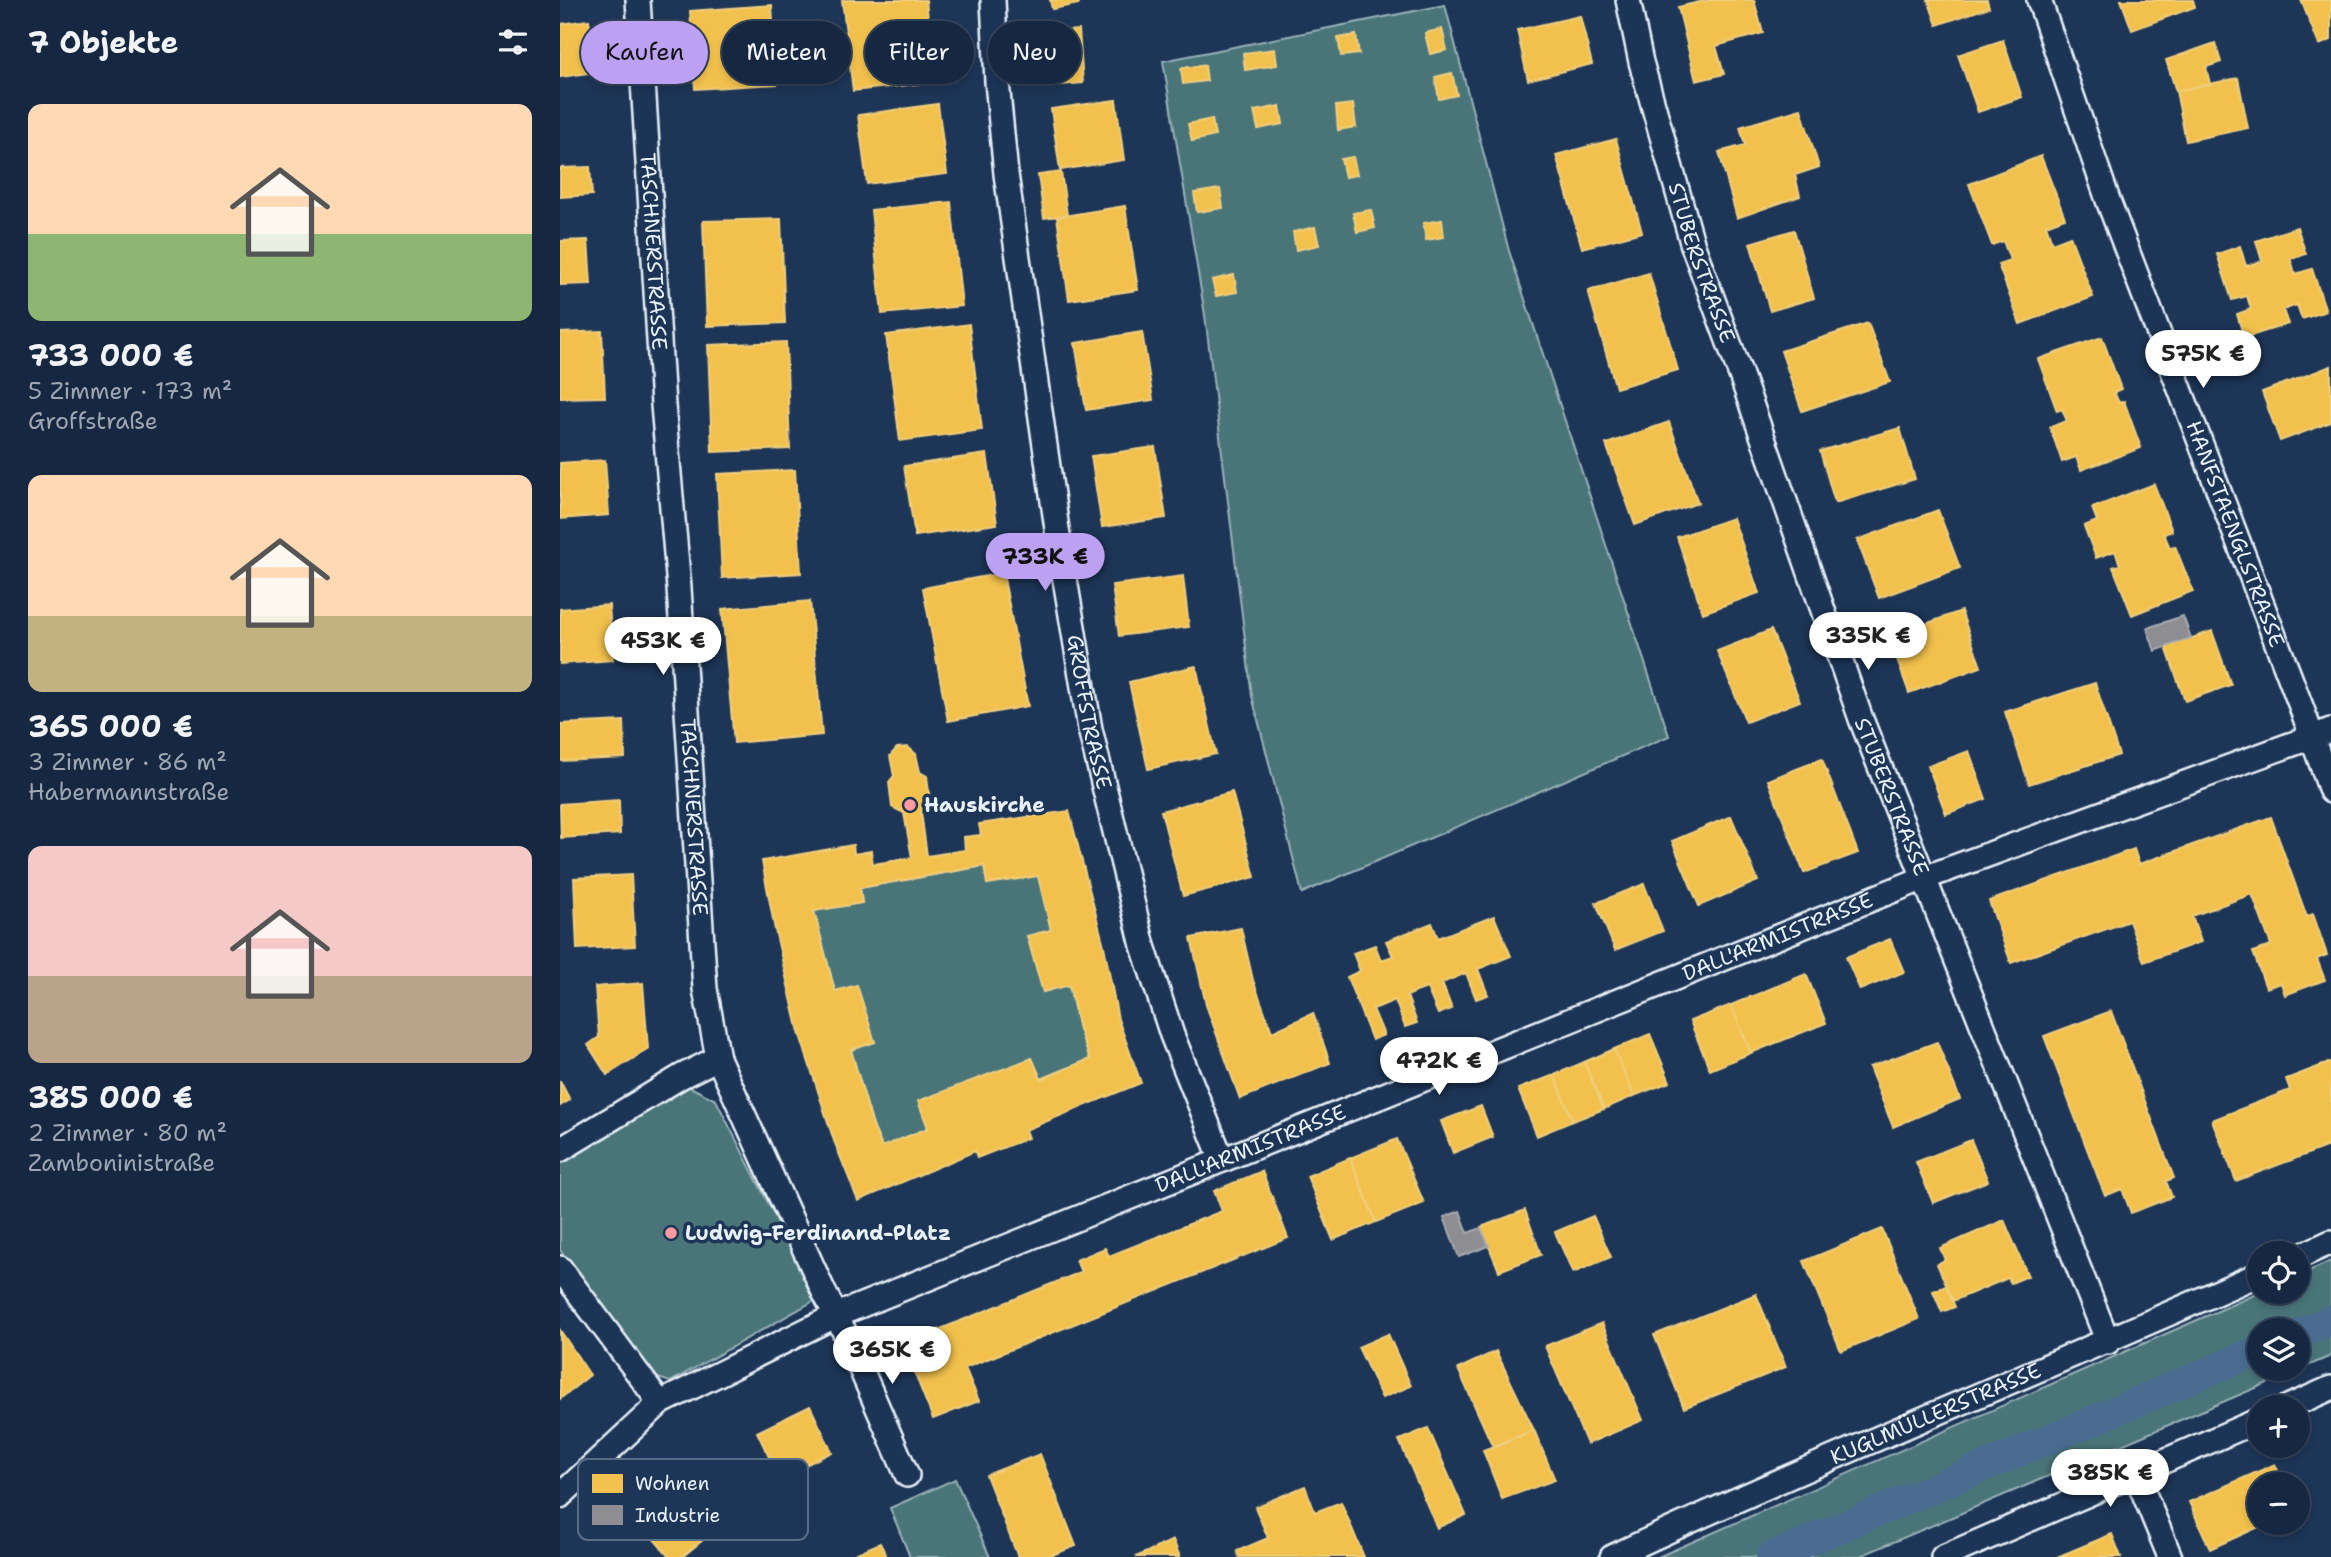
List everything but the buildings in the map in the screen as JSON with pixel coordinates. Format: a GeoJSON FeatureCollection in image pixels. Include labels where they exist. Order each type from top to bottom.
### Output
{"type":"FeatureCollection","features":[{"type":"Feature","properties":{"kind":"street","name":"TASCHNERSTRASSE"},"geometry":{"type":"LineString","coordinates":[[638,0],[663,405],[679,588],[705,989],[718,1058],[837,1315],[907,1475]]}},
{"type":"Feature","properties":{"kind":"street","name":"GROFFSTRASSE"},"geometry":{"type":"LineString","coordinates":[[993,0],[997,82],[1006,174],[1059,543],[1088,718],[1143,946],[1172,1035],[1222,1160]]}},
{"type":"Feature","properties":{"kind":"street","name":"STUBERSTRASSE"},"geometry":{"type":"LineString","coordinates":[[1628,0],[1641,62],[1693,246],[1861,719],[2108,1342]]}},
{"type":"Feature","properties":{"kind":"street","name":"HANFSTAENGLSTRASSE"},"geometry":{"type":"LineString","coordinates":[[2039,0],[2109,203],[2322,733],[2331,791]]}},
{"type":"Feature","properties":{"kind":"street","name":"DALL'ARMISTRASSE"},"geometry":{"type":"LineString","coordinates":[[600,1459],[660,1404],[837,1315],[1924,878],[2322,733]]}},
{"type":"Feature","properties":{"kind":"street"},"geometry":{"type":"LineString","coordinates":[[560,1150],[682,1076],[718,1058]]}},
{"type":"Feature","properties":{"kind":"street"},"geometry":{"type":"LineString","coordinates":[[2310,1252],[2331,1242]]}},
{"type":"Feature","properties":{"kind":"street"},"geometry":{"type":"LineString","coordinates":[[560,1268],[660,1404]]}},
{"type":"Feature","properties":{"kind":"street","name":"KUGLMÜLLERSTRASSE"},"geometry":{"type":"LineString","coordinates":[[1612,1557],[1692,1519],[2108,1342],[2247,1279]]}},
{"type":"Feature","properties":{"kind":"street"},"geometry":{"type":"LineString","coordinates":[[2310,1397],[2331,1388]]}},
{"type":"Feature","properties":{"kind":"street"},"geometry":{"type":"LineString","coordinates":[[1943,1557],[2247,1425]]}},
{"type":"Feature","properties":{"kind":"street"},"geometry":{"type":"LineString","coordinates":[[2136,1474],[2170,1557]]}},
{"type":"Feature","properties":{"kind":"street","name":"DALL'ARMISTRASSE"},"geometry":{"type":"LineString","coordinates":[[560,1496],[578,1479]]}},
{"type":"Feature","properties":{"kind":"green space"},"geometry":{"type":"Polygon","coordinates":[[[1445,5],[1509,251],[1669,736],[1302,893],[1252,696],[1205,315],[1163,61],[1445,5]]]}},
{"type":"Feature","properties":{"kind":"green space"},"geometry":{"type":"Polygon","coordinates":[[[984,866],[1038,876],[1051,930],[1028,936],[1043,992],[1069,985],[1079,1029],[1090,1059],[1041,1079],[1032,1058],[928,1128],[882,1147],[873,1126],[851,1050],[875,1042],[835,991],[814,911],[862,903],[860,888],[984,866]]]}},
{"type":"Feature","properties":{"kind":"green space"},"geometry":{"type":"Polygon","coordinates":[[[686,1085],[716,1100],[817,1299],[670,1382],[652,1376],[560,1250],[560,1160],[686,1085]]]}},
{"type":"Feature","properties":{"kind":"green space"},"geometry":{"type":"Polygon","coordinates":[[[2331,1261],[2331,1356],[2310,1365],[2310,1318],[2247,1318],[2247,1381],[2272,1381],[1858,1557],[1658,1557],[2247,1298],[2247,1304],[2310,1304],[2310,1271],[2331,1261]]]}},
{"type":"Feature","properties":{"kind":"green space"},"geometry":{"type":"Polygon","coordinates":[[[955,1479],[990,1557],[910,1557],[890,1508],[955,1479]]]}},
{"type":"Feature","properties":{"kind":"waterway"},"geometry":{"type":"LineString","coordinates":[[2310,1329],[2331,1320]]}},
{"type":"Feature","properties":{"kind":"waterway"},"geometry":{"type":"LineString","coordinates":[[1771,1557],[2247,1355]]}},
{"type":"Feature","properties":{"kind":"place","name":"Hauskirche"},"geometry":{"type":"Point","coordinates":[910,805]}},
{"type":"Feature","properties":{"kind":"place","name":"Ludwig-Ferdinand-Platz"},"geometry":{"type":"Point","coordinates":[671,1233]}}]}
